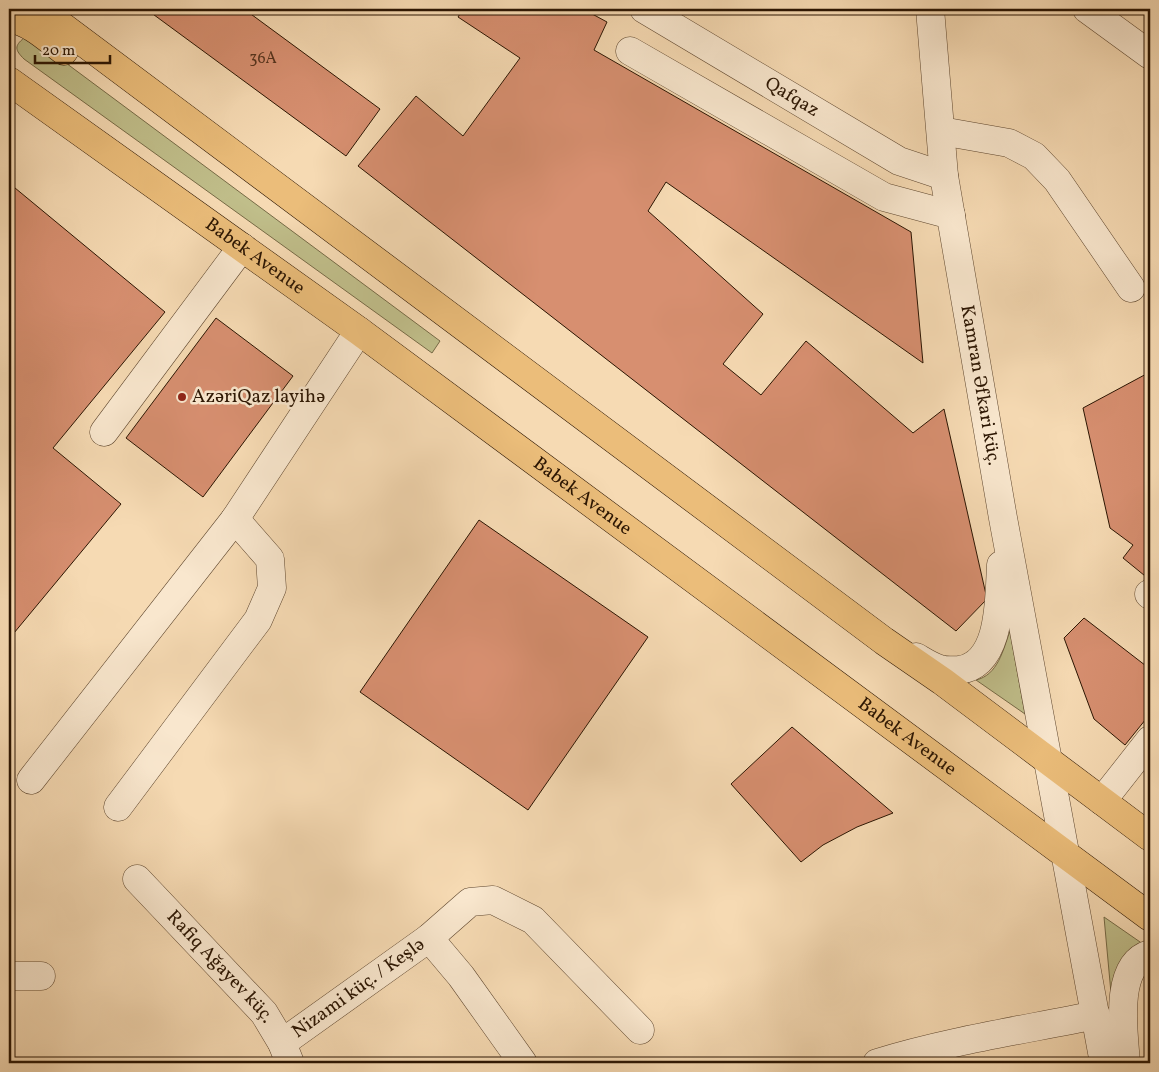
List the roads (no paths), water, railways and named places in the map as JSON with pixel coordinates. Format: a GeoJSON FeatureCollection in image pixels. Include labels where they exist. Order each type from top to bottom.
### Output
{"type":"FeatureCollection","features":[{"type":"Feature","properties":{"kind":"main road"},"geometry":{"type":"LineString","coordinates":[[39,9],[884,641],[942,681],[1150,837]]}},
{"type":"Feature","properties":{"kind":"main road"},"geometry":{"type":"LineString","coordinates":[[9,18],[35,29],[317,237],[400,278]]}},
{"type":"Feature","properties":{"kind":"main road"},"geometry":{"type":"LineString","coordinates":[[9,59],[102,125],[173,198]]}},
{"type":"Feature","properties":{"kind":"main road","name":"Babek Avenue"},"geometry":{"type":"LineString","coordinates":[[9,81],[359,331],[1150,917]]}},
{"type":"Feature","properties":{"kind":"street","name":"Qafqaz"},"geometry":{"type":"LineString","coordinates":[[644,9],[899,161],[944,176]]}},
{"type":"Feature","properties":{"kind":"street","name":"Kamran Əfkari küç."},"geometry":{"type":"LineString","coordinates":[[930,9],[944,176],[1003,518],[1104,1063]]}},
{"type":"Feature","properties":{"kind":"street"},"geometry":{"type":"LineString","coordinates":[[1087,9],[1146,45]]}},
{"type":"Feature","properties":{"kind":"street"},"geometry":{"type":"LineString","coordinates":[[630,51],[884,197],[951,216]]}},
{"type":"Feature","properties":{"kind":"street"},"geometry":{"type":"LineString","coordinates":[[941,131],[1009,143],[1034,156],[1057,180],[1131,288]]}},
{"type":"Feature","properties":{"kind":"street"},"geometry":{"type":"LineString","coordinates":[[104,432],[242,247]]}},
{"type":"Feature","properties":{"kind":"street"},"geometry":{"type":"LineString","coordinates":[[31,780],[235,519],[359,331]]}},
{"type":"Feature","properties":{"kind":"street"},"geometry":{"type":"LineString","coordinates":[[884,641],[939,669],[951,671],[966,669],[977,664],[992,640],[998,618],[1003,518]]}},
{"type":"Feature","properties":{"kind":"street"},"geometry":{"type":"LineString","coordinates":[[118,807],[258,620],[272,588],[270,559],[235,519]]}},
{"type":"Feature","properties":{"kind":"street"},"geometry":{"type":"LineString","coordinates":[[1102,800],[1150,740]]}},
{"type":"Feature","properties":{"kind":"street","name":"Rafiq Ağayev küç."},"geometry":{"type":"LineString","coordinates":[[137,879],[264,1012],[286,1053]]}},
{"type":"Feature","properties":{"kind":"street"},"geometry":{"type":"LineString","coordinates":[[429,938],[470,902],[493,900],[533,920],[640,1030]]}},
{"type":"Feature","properties":{"kind":"street","name":"Nizami küç. / Keşlə"},"geometry":{"type":"LineString","coordinates":[[286,1053],[429,938],[461,976],[523,1063]]}},
{"type":"Feature","properties":{"kind":"street"},"geometry":{"type":"LineString","coordinates":[[1126,1063],[1124,992],[1127,976],[1135,964],[1150,954]]}},
{"type":"Feature","properties":{"kind":"street"},"geometry":{"type":"LineString","coordinates":[[9,976],[41,976]]}},
{"type":"Feature","properties":{"kind":"street"},"geometry":{"type":"LineString","coordinates":[[877,1063],[904,1055],[1096,1015]]}},
{"type":"Feature","properties":{"kind":"place","name":"AzəriQaz layihə"},"geometry":{"type":"Point","coordinates":[182,397]}}]}
